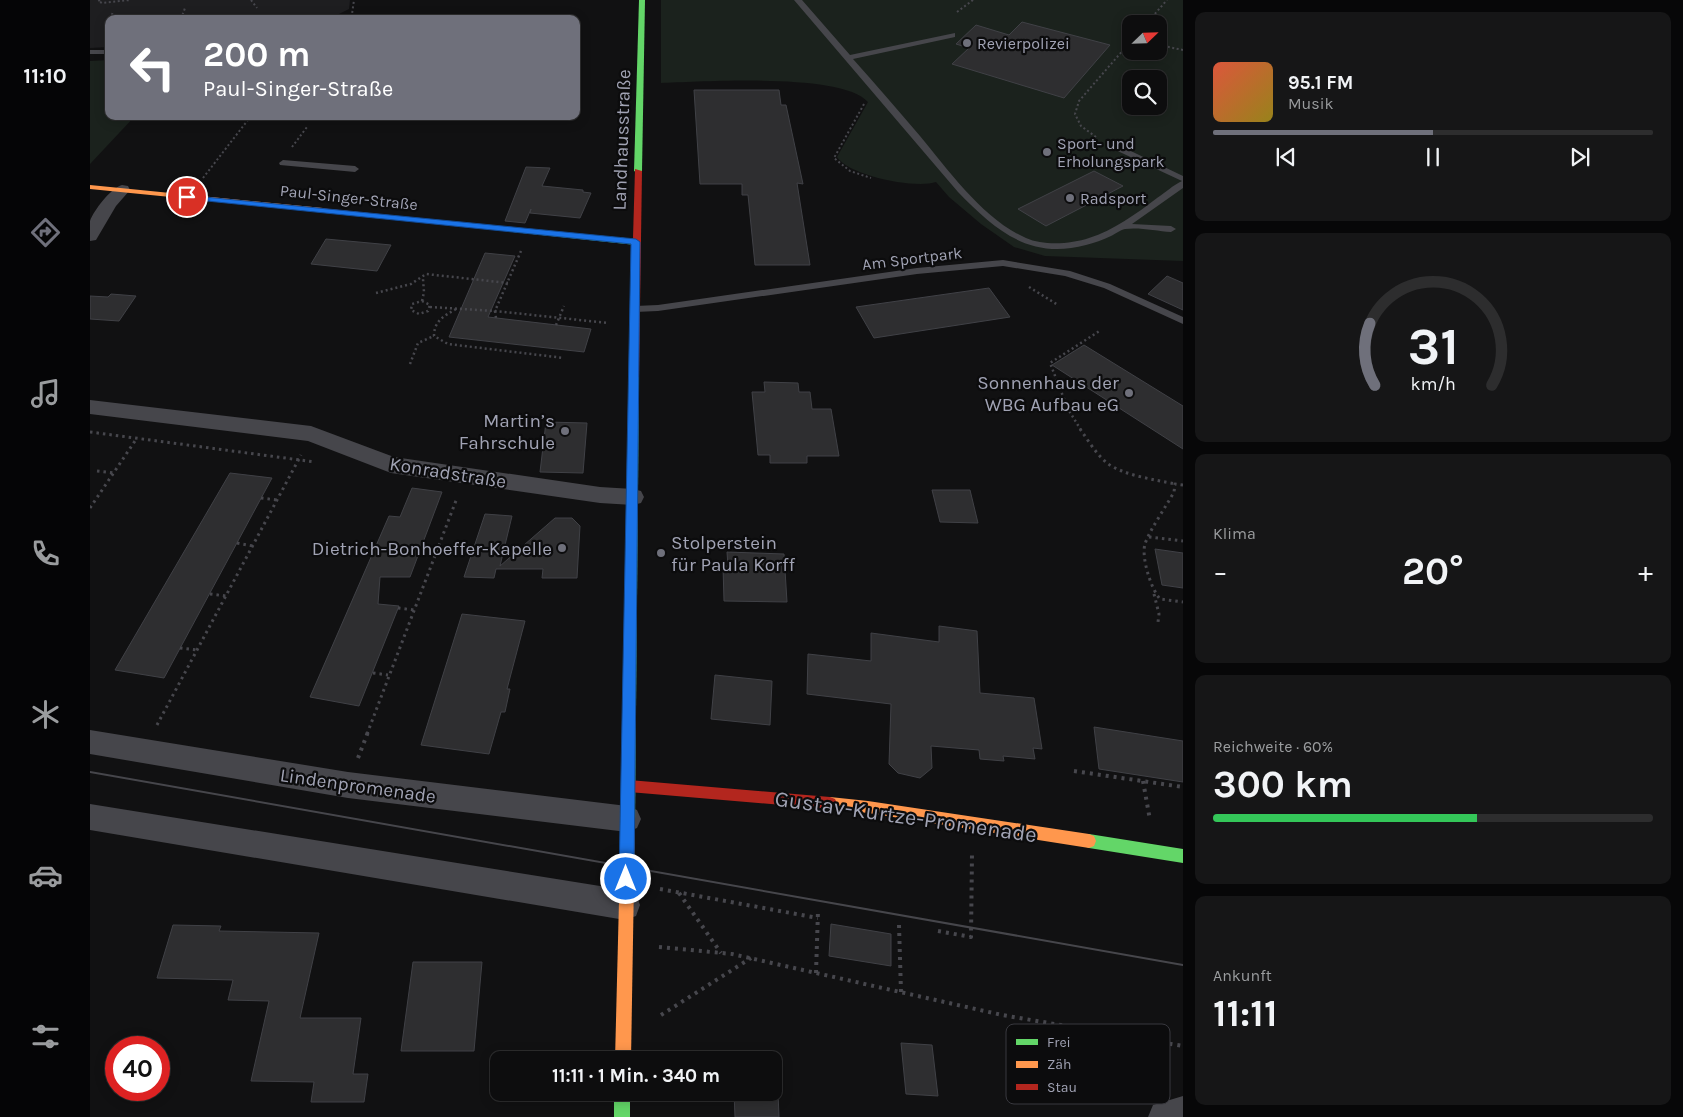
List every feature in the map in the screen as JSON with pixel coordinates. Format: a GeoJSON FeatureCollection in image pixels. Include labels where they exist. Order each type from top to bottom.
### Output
{"type":"FeatureCollection","features":[{"type":"Feature","properties":{"kind":"street","name":"Landhausstraße"},"geometry":{"type":"LineString","coordinates":[[623,1051],[629,786],[636,242],[642,0]]}},
{"type":"Feature","properties":{"kind":"street","name":"Paul-Singer-Straße"},"geometry":{"type":"LineString","coordinates":[[90,187],[636,242]]}},
{"type":"Feature","properties":{"kind":"street"},"geometry":{"type":"LineString","coordinates":[[90,236],[109,204],[122,190]]}},
{"type":"Feature","properties":{"kind":"street","name":"Konradstraße"},"geometry":{"type":"LineString","coordinates":[[90,407],[311,434],[391,465],[600,495],[633,497]]}},
{"type":"Feature","properties":{"kind":"street","name":"Lindenpromenade"},"geometry":{"type":"LineString","coordinates":[[90,742],[348,785],[627,820]]}},
{"type":"Feature","properties":{"kind":"street","name":"Gustav-Kurtze-Promenade"},"geometry":{"type":"LineString","coordinates":[[629,786],[720,792],[868,807],[1183,856]]}},
{"type":"Feature","properties":{"kind":"street"},"geometry":{"type":"LineString","coordinates":[[90,817],[625,905]]}},
{"type":"Feature","properties":{"kind":"street"},"geometry":{"type":"LineString","coordinates":[[622,1101],[622,1117]]}},
{"type":"Feature","properties":{"kind":"street"},"geometry":{"type":"LineString","coordinates":[[1165,1117],[1183,1113]]}},
{"type":"Feature","properties":{"kind":"lane"},"geometry":{"type":"LineString","coordinates":[[798,0],[984,212],[1023,240],[1053,244],[1082,243],[1120,226],[1183,184]]}},
{"type":"Feature","properties":{"kind":"lane"},"geometry":{"type":"LineString","coordinates":[[847,58],[952,35]]}},
{"type":"Feature","properties":{"kind":"lane"},"geometry":{"type":"LineString","coordinates":[[90,52],[105,52]]}},
{"type":"Feature","properties":{"kind":"lane"},"geometry":{"type":"LineString","coordinates":[[1112,145],[1183,179]]}},
{"type":"Feature","properties":{"kind":"lane"},"geometry":{"type":"LineString","coordinates":[[283,163],[355,169]]}},
{"type":"Feature","properties":{"kind":"lane"},"geometry":{"type":"LineString","coordinates":[[1120,226],[1171,228]]}},
{"type":"Feature","properties":{"kind":"lane","name":"Am Sportpark"},"geometry":{"type":"LineString","coordinates":[[635,309],[658,308],[917,271],[1003,263],[1067,273],[1107,286],[1183,321]]}},
{"type":"Feature","properties":{"kind":"path"},"geometry":{"type":"LineString","coordinates":[[100,0],[98,0],[102,3],[130,0]]}},
{"type":"Feature","properties":{"kind":"path"},"geometry":{"type":"LineString","coordinates":[[251,0],[257,8]]}},
{"type":"Feature","properties":{"kind":"path"},"geometry":{"type":"LineString","coordinates":[[351,15],[354,0]]}},
{"type":"Feature","properties":{"kind":"path"},"geometry":{"type":"LineString","coordinates":[[957,12],[973,0]]}},
{"type":"Feature","properties":{"kind":"path"},"geometry":{"type":"LineString","coordinates":[[1154,15],[1167,0]]}},
{"type":"Feature","properties":{"kind":"path"},"geometry":{"type":"LineString","coordinates":[[182,15],[185,8]]}},
{"type":"Feature","properties":{"kind":"path"},"geometry":{"type":"LineString","coordinates":[[1168,47],[1183,50]]}},
{"type":"Feature","properties":{"kind":"path"},"geometry":{"type":"LineString","coordinates":[[1112,145],[1093,136],[1081,126],[1075,114],[1079,101],[1122,51]]}},
{"type":"Feature","properties":{"kind":"path"},"geometry":{"type":"LineString","coordinates":[[871,178],[841,167],[834,158],[871,91],[876,90]]}},
{"type":"Feature","properties":{"kind":"path"},"geometry":{"type":"LineString","coordinates":[[202,179],[248,120]]}},
{"type":"Feature","properties":{"kind":"path"},"geometry":{"type":"LineString","coordinates":[[496,318],[495,311],[522,249]]}},
{"type":"Feature","properties":{"kind":"path"},"geometry":{"type":"LineString","coordinates":[[422,301],[424,292],[423,279],[426,274],[508,283]]}},
{"type":"Feature","properties":{"kind":"path"},"geometry":{"type":"LineString","coordinates":[[376,294],[388,292],[423,279]]}},
{"type":"Feature","properties":{"kind":"path"},"geometry":{"type":"LineString","coordinates":[[1026,285],[1058,305]]}},
{"type":"Feature","properties":{"kind":"path"},"geometry":{"type":"LineString","coordinates":[[430,306],[428,311],[422,313],[415,313],[411,310],[412,304],[422,301],[430,306],[614,324]]}},
{"type":"Feature","properties":{"kind":"path"},"geometry":{"type":"LineString","coordinates":[[556,325],[564,306]]}},
{"type":"Feature","properties":{"kind":"path"},"geometry":{"type":"LineString","coordinates":[[434,336],[437,321],[456,309]]}},
{"type":"Feature","properties":{"kind":"path"},"geometry":{"type":"LineString","coordinates":[[1101,330],[1050,363],[1068,408],[1088,441],[1108,464],[1139,477],[1183,485]]}},
{"type":"Feature","properties":{"kind":"path"},"geometry":{"type":"LineString","coordinates":[[434,336],[448,344],[564,358]]}},
{"type":"Feature","properties":{"kind":"path"},"geometry":{"type":"LineString","coordinates":[[410,364],[418,343],[434,336]]}},
{"type":"Feature","properties":{"kind":"path"},"geometry":{"type":"LineString","coordinates":[[90,508],[152,414]]}},
{"type":"Feature","properties":{"kind":"path"},"geometry":{"type":"LineString","coordinates":[[90,432],[319,462]]}},
{"type":"Feature","properties":{"kind":"path"},"geometry":{"type":"LineString","coordinates":[[143,752],[278,500],[311,434]]}},
{"type":"Feature","properties":{"kind":"path"},"geometry":{"type":"LineString","coordinates":[[97,471],[114,473]]}},
{"type":"Feature","properties":{"kind":"path"},"geometry":{"type":"LineString","coordinates":[[348,785],[388,675],[465,476]]}},
{"type":"Feature","properties":{"kind":"path"},"geometry":{"type":"LineString","coordinates":[[1158,622],[1159,614],[1145,558],[1145,544],[1174,492],[1175,484]]}},
{"type":"Feature","properties":{"kind":"path"},"geometry":{"type":"LineString","coordinates":[[261,498],[278,500]]}},
{"type":"Feature","properties":{"kind":"path"},"geometry":{"type":"LineString","coordinates":[[1149,537],[1183,541]]}},
{"type":"Feature","properties":{"kind":"path"},"geometry":{"type":"LineString","coordinates":[[237,543],[253,546]]}},
{"type":"Feature","properties":{"kind":"path"},"geometry":{"type":"LineString","coordinates":[[422,547],[437,549]]}},
{"type":"Feature","properties":{"kind":"path"},"geometry":{"type":"LineString","coordinates":[[1153,591],[1160,599],[1183,602]]}},
{"type":"Feature","properties":{"kind":"path"},"geometry":{"type":"LineString","coordinates":[[210,594],[226,596]]}},
{"type":"Feature","properties":{"kind":"path"},"geometry":{"type":"LineString","coordinates":[[398,608],[414,610]]}},
{"type":"Feature","properties":{"kind":"path"},"geometry":{"type":"LineString","coordinates":[[180,648],[197,650]]}},
{"type":"Feature","properties":{"kind":"path"},"geometry":{"type":"LineString","coordinates":[[373,673],[388,675]]}},
{"type":"Feature","properties":{"kind":"path"},"geometry":{"type":"LineString","coordinates":[[1074,770],[1183,787]]}},
{"type":"Feature","properties":{"kind":"path"},"geometry":{"type":"LineString","coordinates":[[1144,781],[1154,852]]}},
{"type":"Feature","properties":{"kind":"path"},"geometry":{"type":"LineString","coordinates":[[938,931],[971,937],[973,824]]}},
{"type":"Feature","properties":{"kind":"path"},"geometry":{"type":"LineString","coordinates":[[660,890],[818,918]]}},
{"type":"Feature","properties":{"kind":"path"},"geometry":{"type":"LineString","coordinates":[[679,893],[721,953]]}},
{"type":"Feature","properties":{"kind":"path"},"geometry":{"type":"LineString","coordinates":[[816,973],[818,911]]}},
{"type":"Feature","properties":{"kind":"path"},"geometry":{"type":"LineString","coordinates":[[900,925],[901,992]]}},
{"type":"Feature","properties":{"kind":"path"},"geometry":{"type":"LineString","coordinates":[[661,948],[721,953],[752,958],[1002,1015],[1055,1024]]}},
{"type":"Feature","properties":{"kind":"path"},"geometry":{"type":"LineString","coordinates":[[661,1015],[752,958]]}},
{"type":"Feature","properties":{"kind":"path"},"geometry":{"type":"LineString","coordinates":[[1170,1044],[1183,1046]]}},
{"type":"Feature","properties":{"kind":"shaded area"},"geometry":{"type":"Polygon","coordinates":[[[90,0],[350,0],[349,9],[337,15],[105,15],[105,47],[90,48],[90,0]]]}},
{"type":"Feature","properties":{"kind":"shaded area","name":"Sport- und Erholungspark"},"geometry":{"type":"Polygon","coordinates":[[[661,0],[1183,0],[1183,261],[1045,256],[1014,247],[981,224],[949,197],[936,182],[914,184],[899,182],[868,175],[844,164],[837,157],[868,102],[853,93],[830,86],[770,81],[661,83],[661,0]]]}},
{"type":"Feature","properties":{"kind":"shaded area"},"geometry":{"type":"Polygon","coordinates":[[[105,60],[105,120],[131,120],[90,164],[90,61],[105,60]]]}},
{"type":"Feature","properties":{"kind":"building"},"geometry":{"type":"Polygon","coordinates":[[[1022,22],[1110,45],[1064,98],[952,64],[969,48],[956,44],[976,25],[1009,35],[1022,22]]]}},
{"type":"Feature","properties":{"kind":"building"},"geometry":{"type":"Polygon","coordinates":[[[694,90],[779,90],[781,105],[786,105],[803,184],[797,183],[810,265],[755,265],[748,195],[742,195],[742,184],[700,184],[694,90]]]}},
{"type":"Feature","properties":{"kind":"building"},"geometry":{"type":"Polygon","coordinates":[[[526,167],[550,168],[542,186],[583,190],[583,192],[591,193],[580,218],[530,213],[531,209],[525,223],[505,221],[526,167]]]}},
{"type":"Feature","properties":{"kind":"building","name":"Radsport"},"geometry":{"type":"Polygon","coordinates":[[[1094,171],[1123,186],[1046,226],[1018,209],[1094,171]]]}},
{"type":"Feature","properties":{"kind":"building"},"geometry":{"type":"Polygon","coordinates":[[[326,239],[391,245],[377,271],[311,264],[326,239]]]}},
{"type":"Feature","properties":{"kind":"building"},"geometry":{"type":"Polygon","coordinates":[[[485,253],[515,256],[488,317],[591,329],[584,352],[449,337],[485,253]]]}},
{"type":"Feature","properties":{"kind":"building"},"geometry":{"type":"Polygon","coordinates":[[[1167,276],[1183,283],[1183,310],[1148,294],[1167,276]]]}},
{"type":"Feature","properties":{"kind":"building"},"geometry":{"type":"Polygon","coordinates":[[[989,288],[1010,317],[874,338],[856,307],[989,288]]]}},
{"type":"Feature","properties":{"kind":"building"},"geometry":{"type":"Polygon","coordinates":[[[111,294],[136,296],[119,321],[90,319],[90,296],[108,297],[111,294]]]}},
{"type":"Feature","properties":{"kind":"building","name":"Sonnenhaus der WBG Aufbau eG"},"geometry":{"type":"Polygon","coordinates":[[[1084,345],[1183,406],[1183,449],[1052,365],[1084,345]]]}},
{"type":"Feature","properties":{"kind":"building"},"geometry":{"type":"Polygon","coordinates":[[[764,382],[798,383],[799,392],[810,392],[812,409],[831,409],[839,456],[807,456],[807,463],[770,463],[770,455],[758,455],[752,392],[765,392],[764,382]]]}},
{"type":"Feature","properties":{"kind":"building"},"geometry":{"type":"Polygon","coordinates":[[[546,422],[587,423],[583,473],[540,472],[546,422]]]}},
{"type":"Feature","properties":{"kind":"building"},"geometry":{"type":"Polygon","coordinates":[[[230,473],[272,478],[164,678],[115,670],[230,473]]]}},
{"type":"Feature","properties":{"kind":"building"},"geometry":{"type":"Polygon","coordinates":[[[412,488],[442,492],[410,577],[380,577],[378,604],[399,606],[359,706],[310,697],[389,516],[400,517],[412,488]]]}},
{"type":"Feature","properties":{"kind":"building"},"geometry":{"type":"Polygon","coordinates":[[[932,490],[970,490],[978,523],[940,522],[932,490]]]}},
{"type":"Feature","properties":{"kind":"building"},"geometry":{"type":"Polygon","coordinates":[[[485,514],[512,516],[500,566],[555,518],[572,518],[580,526],[577,578],[542,578],[543,569],[496,569],[494,578],[464,577],[485,514]]]}},
{"type":"Feature","properties":{"kind":"building"},"geometry":{"type":"Polygon","coordinates":[[[1155,549],[1183,553],[1183,588],[1162,585],[1155,549]]]}},
{"type":"Feature","properties":{"kind":"building"},"geometry":{"type":"Polygon","coordinates":[[[727,552],[784,554],[787,602],[724,601],[723,566],[728,566],[727,552]]]}},
{"type":"Feature","properties":{"kind":"building"},"geometry":{"type":"Polygon","coordinates":[[[462,614],[525,621],[507,689],[510,689],[505,712],[501,712],[489,754],[421,745],[462,614]]]}},
{"type":"Feature","properties":{"kind":"building"},"geometry":{"type":"Polygon","coordinates":[[[939,626],[977,631],[980,693],[1034,698],[1042,749],[1033,748],[1035,759],[1003,756],[1004,761],[980,759],[979,750],[931,746],[932,768],[920,778],[898,773],[889,764],[891,704],[807,694],[808,654],[871,661],[871,633],[939,642],[939,626]]]}},
{"type":"Feature","properties":{"kind":"building"},"geometry":{"type":"Polygon","coordinates":[[[715,675],[772,681],[770,725],[711,719],[715,675]]]}},
{"type":"Feature","properties":{"kind":"building"},"geometry":{"type":"Polygon","coordinates":[[[1094,727],[1183,741],[1183,782],[1099,769],[1094,727]]]}},
{"type":"Feature","properties":{"kind":"building"},"geometry":{"type":"Polygon","coordinates":[[[831,924],[891,934],[891,966],[829,956],[831,924]]]}},
{"type":"Feature","properties":{"kind":"building"},"geometry":{"type":"Polygon","coordinates":[[[173,925],[221,926],[219,931],[319,933],[300,1018],[361,1018],[353,1074],[368,1074],[364,1102],[311,1102],[314,1082],[251,1081],[269,1001],[228,1000],[233,980],[157,978],[173,925]]]}},
{"type":"Feature","properties":{"kind":"building"},"geometry":{"type":"Polygon","coordinates":[[[413,962],[482,962],[474,1051],[401,1051],[413,962]]]}},
{"type":"Feature","properties":{"kind":"building"},"geometry":{"type":"Polygon","coordinates":[[[901,1043],[932,1045],[938,1096],[906,1094],[901,1043]]]}},
{"type":"Feature","properties":{"kind":"building"},"geometry":{"type":"Polygon","coordinates":[[[734,1101],[778,1101],[779,1117],[735,1117],[734,1101]]]}},
{"type":"Feature","properties":{"kind":"tram line"},"geometry":{"type":"LineString","coordinates":[[90,772],[1183,965]]}},
{"type":"Feature","properties":{"kind":"traffic: fast"},"geometry":{"type":"LineString","coordinates":[[638,171],[642,0]]}},
{"type":"Feature","properties":{"kind":"traffic: fast"},"geometry":{"type":"LineString","coordinates":[[495,228],[636,242]]}},
{"type":"Feature","properties":{"kind":"traffic: fast"},"geometry":{"type":"LineString","coordinates":[[628,821],[634,377]]}},
{"type":"Feature","properties":{"kind":"traffic: fast"},"geometry":{"type":"LineString","coordinates":[[1089,841],[1183,856]]}},
{"type":"Feature","properties":{"kind":"traffic: fast"},"geometry":{"type":"LineString","coordinates":[[622,1101],[622,1117]]}},
{"type":"Feature","properties":{"kind":"traffic: slow"},"geometry":{"type":"LineString","coordinates":[[90,187],[323,210]]}},
{"type":"Feature","properties":{"kind":"traffic: slow"},"geometry":{"type":"LineString","coordinates":[[830,803],[868,807],[1089,841]]}},
{"type":"Feature","properties":{"kind":"traffic: slow"},"geometry":{"type":"LineString","coordinates":[[623,1051],[628,821]]}},
{"type":"Feature","properties":{"kind":"traffic: jam"},"geometry":{"type":"LineString","coordinates":[[634,377],[638,171]]}},
{"type":"Feature","properties":{"kind":"traffic: jam"},"geometry":{"type":"LineString","coordinates":[[323,210],[495,228]]}},
{"type":"Feature","properties":{"kind":"traffic: jam"},"geometry":{"type":"LineString","coordinates":[[629,786],[830,803]]}},
{"type":"Feature","properties":{"kind":"place","name":"Revierpolizei"},"geometry":{"type":"Point","coordinates":[967,43]}},
{"type":"Feature","properties":{"kind":"place","name":"Sport- und Erholungspark"},"geometry":{"type":"Point","coordinates":[1047,152]}},
{"type":"Feature","properties":{"kind":"place","name":"Radsport"},"geometry":{"type":"Point","coordinates":[1070,198]}},
{"type":"Feature","properties":{"kind":"place","name":"Sonnenhaus der WBG Aufbau eG"},"geometry":{"type":"Point","coordinates":[1129,393]}},
{"type":"Feature","properties":{"kind":"place","name":"Martin’s Fahrschule"},"geometry":{"type":"Point","coordinates":[565,431]}},
{"type":"Feature","properties":{"kind":"place","name":"Dietrich-Bonhoeffer-Kapelle"},"geometry":{"type":"Point","coordinates":[562,548]}},
{"type":"Feature","properties":{"kind":"place","name":"Stolperstein für Paula Korff"},"geometry":{"type":"Point","coordinates":[661,553]}},
{"type":"Feature","properties":{"kind":"route"},"geometry":{"type":"LineString","coordinates":[[187,197],[636,242],[632,619],[626,879]]}}]}
